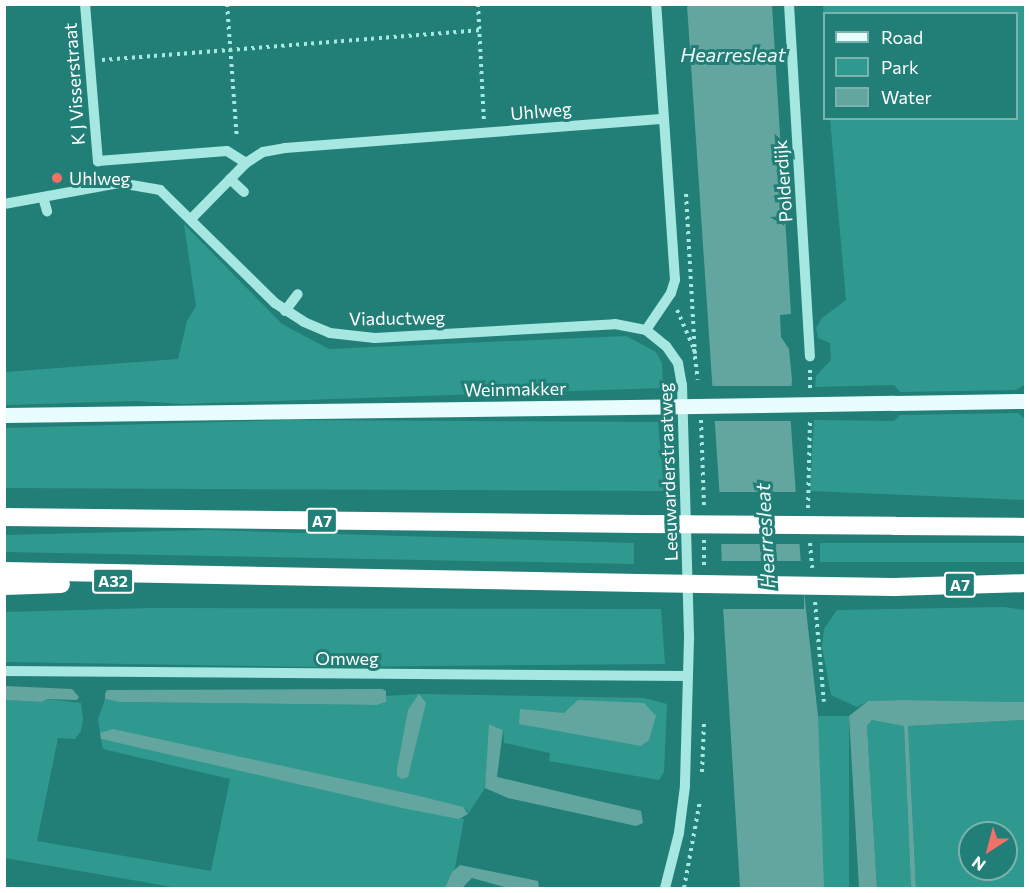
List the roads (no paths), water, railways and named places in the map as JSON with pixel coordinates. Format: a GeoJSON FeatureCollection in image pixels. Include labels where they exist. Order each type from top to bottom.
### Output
{"type":"FeatureCollection","features":[{"type":"Feature","properties":{"kind":"highway","name":"A7"},"geometry":{"type":"LineString","coordinates":[[4,517],[1026,527]]}},
{"type":"Feature","properties":{"kind":"highway","name":"A7"},"geometry":{"type":"LineString","coordinates":[[4,571],[221,577],[894,587],[1026,583]]}},
{"type":"Feature","properties":{"kind":"highway","name":"A32"},"geometry":{"type":"LineString","coordinates":[[4,586],[221,577]]}},
{"type":"Feature","properties":{"kind":"main road","name":"Weinmakker"},"geometry":{"type":"LineString","coordinates":[[4,416],[1025,401]]}},
{"type":"Feature","properties":{"kind":"street","name":"K J Visserstraat"},"geometry":{"type":"LineString","coordinates":[[85,4],[97,161],[230,151],[246,163]]}},
{"type":"Feature","properties":{"kind":"street"},"geometry":{"type":"LineString","coordinates":[[646,330],[671,293],[675,280],[656,4]]}},
{"type":"Feature","properties":{"kind":"street","name":"Polderdijk"},"geometry":{"type":"LineString","coordinates":[[789,4],[810,356]]}},
{"type":"Feature","properties":{"kind":"street","name":"Uhlweg"},"geometry":{"type":"LineString","coordinates":[[192,218],[246,163],[263,152],[285,148],[664,119]]}},
{"type":"Feature","properties":{"kind":"street"},"geometry":{"type":"LineString","coordinates":[[230,179],[244,192]]}},
{"type":"Feature","properties":{"kind":"street"},"geometry":{"type":"LineString","coordinates":[[4,204],[134,183],[160,190],[192,218]]}},
{"type":"Feature","properties":{"kind":"street"},"geometry":{"type":"LineString","coordinates":[[43,197],[47,211]]}},
{"type":"Feature","properties":{"kind":"street","name":"Viaductweg"},"geometry":{"type":"LineString","coordinates":[[192,218],[285,310],[317,329],[365,338],[605,324],[646,330]]}},
{"type":"Feature","properties":{"kind":"street"},"geometry":{"type":"LineString","coordinates":[[285,310],[298,294]]}},
{"type":"Feature","properties":{"kind":"street","name":"Leeuwarderstraatweg"},"geometry":{"type":"LineString","coordinates":[[646,330],[672,352],[682,385],[687,463],[688,676],[683,807],[665,888]]}},
{"type":"Feature","properties":{"kind":"street","name":"Omweg"},"geometry":{"type":"LineString","coordinates":[[4,671],[688,676]]}},
{"type":"Feature","properties":{"kind":"water","name":"Hearresleat"},"geometry":{"type":"Polygon","coordinates":[[[687,5],[772,5],[791,314],[780,315],[781,337],[789,349],[792,380],[790,412],[801,565],[818,716],[824,888],[740,888],[723,606],[720,500],[687,5]]]}},
{"type":"Feature","properties":{"kind":"water"},"geometry":{"type":"Polygon","coordinates":[[[5,686],[72,689],[79,697],[77,700],[47,699],[42,702],[5,700],[5,686]]]}},
{"type":"Feature","properties":{"kind":"water"},"geometry":{"type":"Polygon","coordinates":[[[382,689],[386,691],[386,702],[377,705],[119,702],[105,699],[107,690],[382,689]]]}},
{"type":"Feature","properties":{"kind":"water"},"geometry":{"type":"Polygon","coordinates":[[[419,694],[426,703],[408,777],[402,779],[397,776],[397,769],[408,710],[419,694]]]}},
{"type":"Feature","properties":{"kind":"water"},"geometry":{"type":"Polygon","coordinates":[[[578,700],[644,703],[656,716],[649,740],[641,746],[519,724],[520,709],[564,713],[578,700]]]}},
{"type":"Feature","properties":{"kind":"water"},"geometry":{"type":"Polygon","coordinates":[[[868,701],[1025,702],[1024,720],[908,726],[916,888],[911,888],[904,726],[872,720],[867,726],[877,888],[859,888],[849,716],[868,701]]]}},
{"type":"Feature","properties":{"kind":"water"},"geometry":{"type":"Polygon","coordinates":[[[489,724],[503,730],[497,777],[641,811],[643,823],[636,826],[508,798],[485,788],[489,724]]]}},
{"type":"Feature","properties":{"kind":"water"},"geometry":{"type":"Polygon","coordinates":[[[113,729],[407,793],[463,807],[468,814],[459,819],[402,808],[101,739],[100,733],[113,729]]]}},
{"type":"Feature","properties":{"kind":"water"},"geometry":{"type":"Polygon","coordinates":[[[460,865],[538,881],[539,888],[508,888],[472,878],[462,888],[445,888],[452,872],[460,865]]]}},
{"type":"Feature","properties":{"kind":"place","name":"Uhlweg"},"geometry":{"type":"Point","coordinates":[57,178]}}]}
